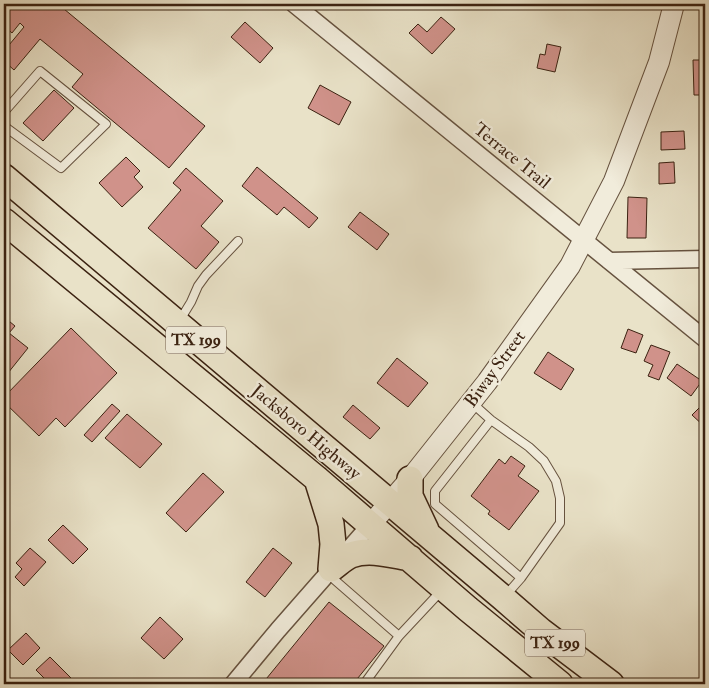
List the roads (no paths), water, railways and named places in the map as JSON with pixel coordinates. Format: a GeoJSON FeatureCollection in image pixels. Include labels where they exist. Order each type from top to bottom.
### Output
{"type":"FeatureCollection","features":[{"type":"Feature","properties":{"kind":"main road","name":"Jacksboro Highway"},"geometry":{"type":"LineString","coordinates":[[4,177],[541,632],[610,684]]}},
{"type":"Feature","properties":{"kind":"main road","name":"Jacksboro Highway"},"geometry":{"type":"LineString","coordinates":[[4,221],[317,479],[560,684]]}},
{"type":"Feature","properties":{"kind":"main road"},"geometry":{"type":"LineString","coordinates":[[158,348],[177,324]]}},
{"type":"Feature","properties":{"kind":"main road"},"geometry":{"type":"LineString","coordinates":[[317,479],[331,524],[333,544],[329,571]]}},
{"type":"Feature","properties":{"kind":"main road"},"geometry":{"type":"LineString","coordinates":[[410,479],[410,496],[429,537]]}},
{"type":"Feature","properties":{"kind":"main road"},"geometry":{"type":"LineString","coordinates":[[329,571],[352,555],[363,553],[378,553],[410,558]]}},
{"type":"Feature","properties":{"kind":"street","name":"Terrace Trail"},"geometry":{"type":"LineString","coordinates":[[294,4],[705,339]]}},
{"type":"Feature","properties":{"kind":"street","name":"Biway Street"},"geometry":{"type":"LineString","coordinates":[[239,681],[278,630],[410,479],[487,382],[570,266],[614,181],[659,62],[674,4]]}},
{"type":"Feature","properties":{"kind":"street"},"geometry":{"type":"LineString","coordinates":[[609,260],[705,259]]}},
{"type":"Feature","properties":{"kind":"lane"},"geometry":{"type":"LineString","coordinates":[[4,112],[40,71],[106,124],[61,168],[4,126]]}},
{"type":"Feature","properties":{"kind":"lane"},"geometry":{"type":"LineString","coordinates":[[177,324],[206,275],[238,241]]}},
{"type":"Feature","properties":{"kind":"lane"},"geometry":{"type":"LineString","coordinates":[[471,402],[544,461],[556,481],[560,498],[560,523],[521,578],[503,598]]}},
{"type":"Feature","properties":{"kind":"lane"},"geometry":{"type":"LineString","coordinates":[[491,420],[435,491],[435,504],[521,578]]}},
{"type":"Feature","properties":{"kind":"lane"},"geometry":{"type":"LineString","coordinates":[[329,571],[399,636]]}},
{"type":"Feature","properties":{"kind":"lane"},"geometry":{"type":"LineString","coordinates":[[364,684],[399,636],[444,588]]}}]}
